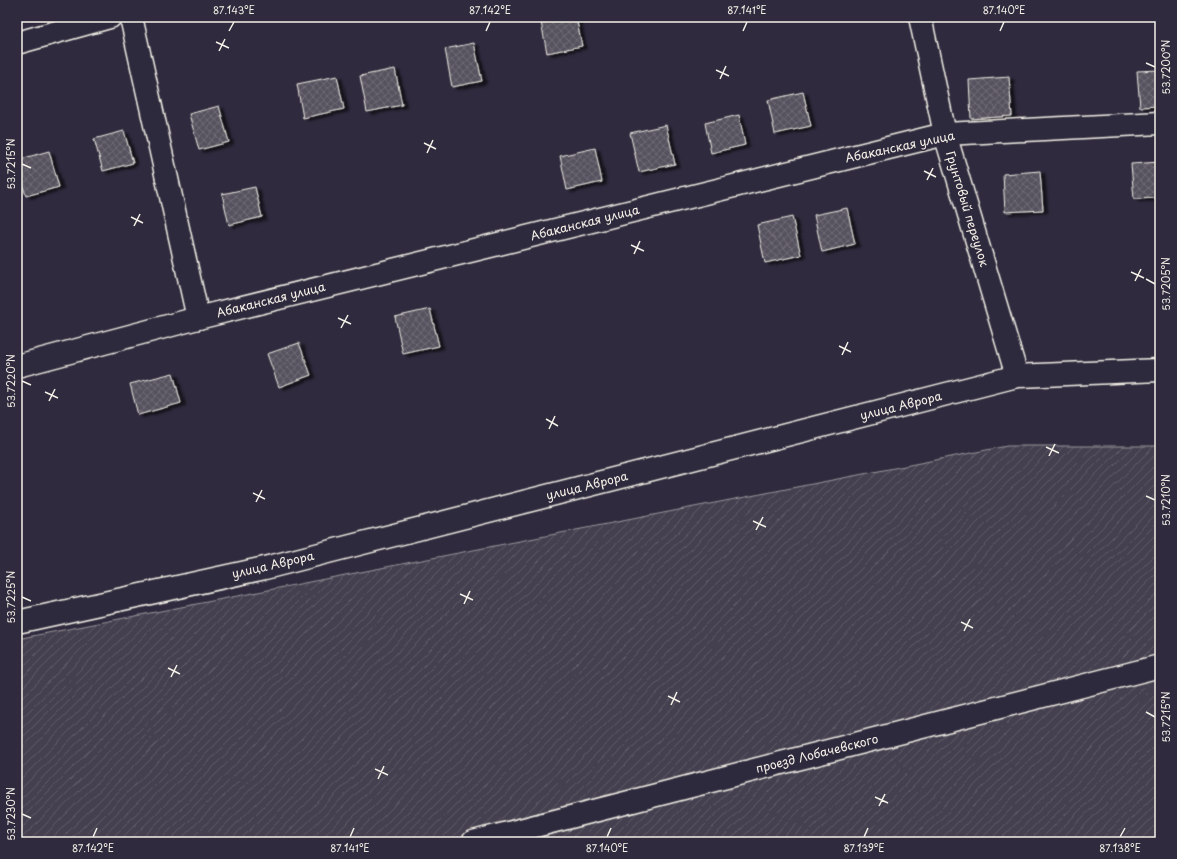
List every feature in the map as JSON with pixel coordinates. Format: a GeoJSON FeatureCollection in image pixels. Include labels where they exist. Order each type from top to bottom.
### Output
{"type":"FeatureCollection","features":[{"type":"Feature","properties":{"kind":"street"},"geometry":{"type":"LineString","coordinates":[[17,43],[110,17]]}},
{"type":"Feature","properties":{"kind":"street"},"geometry":{"type":"LineString","coordinates":[[131,17],[198,318]]}},
{"type":"Feature","properties":{"kind":"street","name":"Грунтовый переулок"},"geometry":{"type":"LineString","coordinates":[[920,17],[945,134],[1017,376]]}},
{"type":"Feature","properties":{"kind":"street","name":"Абаканская улица"},"geometry":{"type":"LineString","coordinates":[[17,366],[198,318],[945,134],[1160,123]]}},
{"type":"Feature","properties":{"kind":"street","name":"улица Аврора"},"geometry":{"type":"LineString","coordinates":[[17,622],[265,568],[1017,376],[1160,370]]}},
{"type":"Feature","properties":{"kind":"street","name":"проезд Лобачевского"},"geometry":{"type":"LineString","coordinates":[[473,842],[1160,666]]}},
{"type":"Feature","properties":{"kind":"shaded area"},"geometry":{"type":"Polygon","coordinates":[[[1007,446],[1160,446],[1160,842],[17,842],[17,639],[1007,446]]]}},
{"type":"Feature","properties":{"kind":"building"},"geometry":{"type":"Polygon","coordinates":[[[564,17],[576,17],[582,46],[547,53],[541,22],[564,17]]]}},
{"type":"Feature","properties":{"kind":"building"},"geometry":{"type":"Polygon","coordinates":[[[474,43],[482,81],[452,87],[445,49],[474,43]]]}},
{"type":"Feature","properties":{"kind":"building"},"geometry":{"type":"Polygon","coordinates":[[[395,69],[402,105],[367,112],[360,76],[395,69]]]}},
{"type":"Feature","properties":{"kind":"building"},"geometry":{"type":"Polygon","coordinates":[[[1160,70],[1160,106],[1140,107],[1137,71],[1160,70]]]}},
{"type":"Feature","properties":{"kind":"building"},"geometry":{"type":"Polygon","coordinates":[[[337,76],[344,109],[303,118],[297,84],[337,76]]]}},
{"type":"Feature","properties":{"kind":"building"},"geometry":{"type":"Polygon","coordinates":[[[1009,77],[1012,116],[971,119],[969,80],[1009,77]]]}},
{"type":"Feature","properties":{"kind":"building"},"geometry":{"type":"Polygon","coordinates":[[[803,92],[811,126],[775,134],[768,100],[803,92]]]}},
{"type":"Feature","properties":{"kind":"building"},"geometry":{"type":"Polygon","coordinates":[[[219,106],[229,142],[199,150],[189,114],[219,106]]]}},
{"type":"Feature","properties":{"kind":"building"},"geometry":{"type":"Polygon","coordinates":[[[739,115],[745,145],[711,153],[705,123],[739,115]]]}},
{"type":"Feature","properties":{"kind":"building"},"geometry":{"type":"Polygon","coordinates":[[[666,125],[675,164],[639,172],[630,133],[666,125]]]}},
{"type":"Feature","properties":{"kind":"building"},"geometry":{"type":"Polygon","coordinates":[[[124,131],[133,163],[103,171],[94,139],[124,131]]]}},
{"type":"Feature","properties":{"kind":"building"},"geometry":{"type":"Polygon","coordinates":[[[595,148],[602,182],[567,190],[560,156],[595,148]]]}},
{"type":"Feature","properties":{"kind":"building"},"geometry":{"type":"Polygon","coordinates":[[[49,151],[59,187],[26,196],[17,165],[17,160],[49,151]]]}},
{"type":"Feature","properties":{"kind":"building"},"geometry":{"type":"Polygon","coordinates":[[[1160,162],[1160,198],[1134,199],[1131,164],[1160,162]]]}},
{"type":"Feature","properties":{"kind":"building"},"geometry":{"type":"Polygon","coordinates":[[[1040,171],[1043,210],[1005,212],[1003,174],[1040,171]]]}},
{"type":"Feature","properties":{"kind":"building"},"geometry":{"type":"Polygon","coordinates":[[[255,187],[262,217],[229,225],[222,194],[255,187]]]}},
{"type":"Feature","properties":{"kind":"building"},"geometry":{"type":"Polygon","coordinates":[[[847,208],[855,244],[822,252],[814,215],[847,208]]]}},
{"type":"Feature","properties":{"kind":"building"},"geometry":{"type":"Polygon","coordinates":[[[792,217],[801,255],[765,263],[757,225],[792,217]]]}},
{"type":"Feature","properties":{"kind":"building"},"geometry":{"type":"Polygon","coordinates":[[[430,309],[439,346],[403,354],[395,317],[430,309]]]}},
{"type":"Feature","properties":{"kind":"building"},"geometry":{"type":"Polygon","coordinates":[[[299,343],[311,375],[279,387],[267,354],[299,343]]]}},
{"type":"Feature","properties":{"kind":"building"},"geometry":{"type":"Polygon","coordinates":[[[173,373],[181,403],[138,415],[130,384],[173,373]]]}}]}
